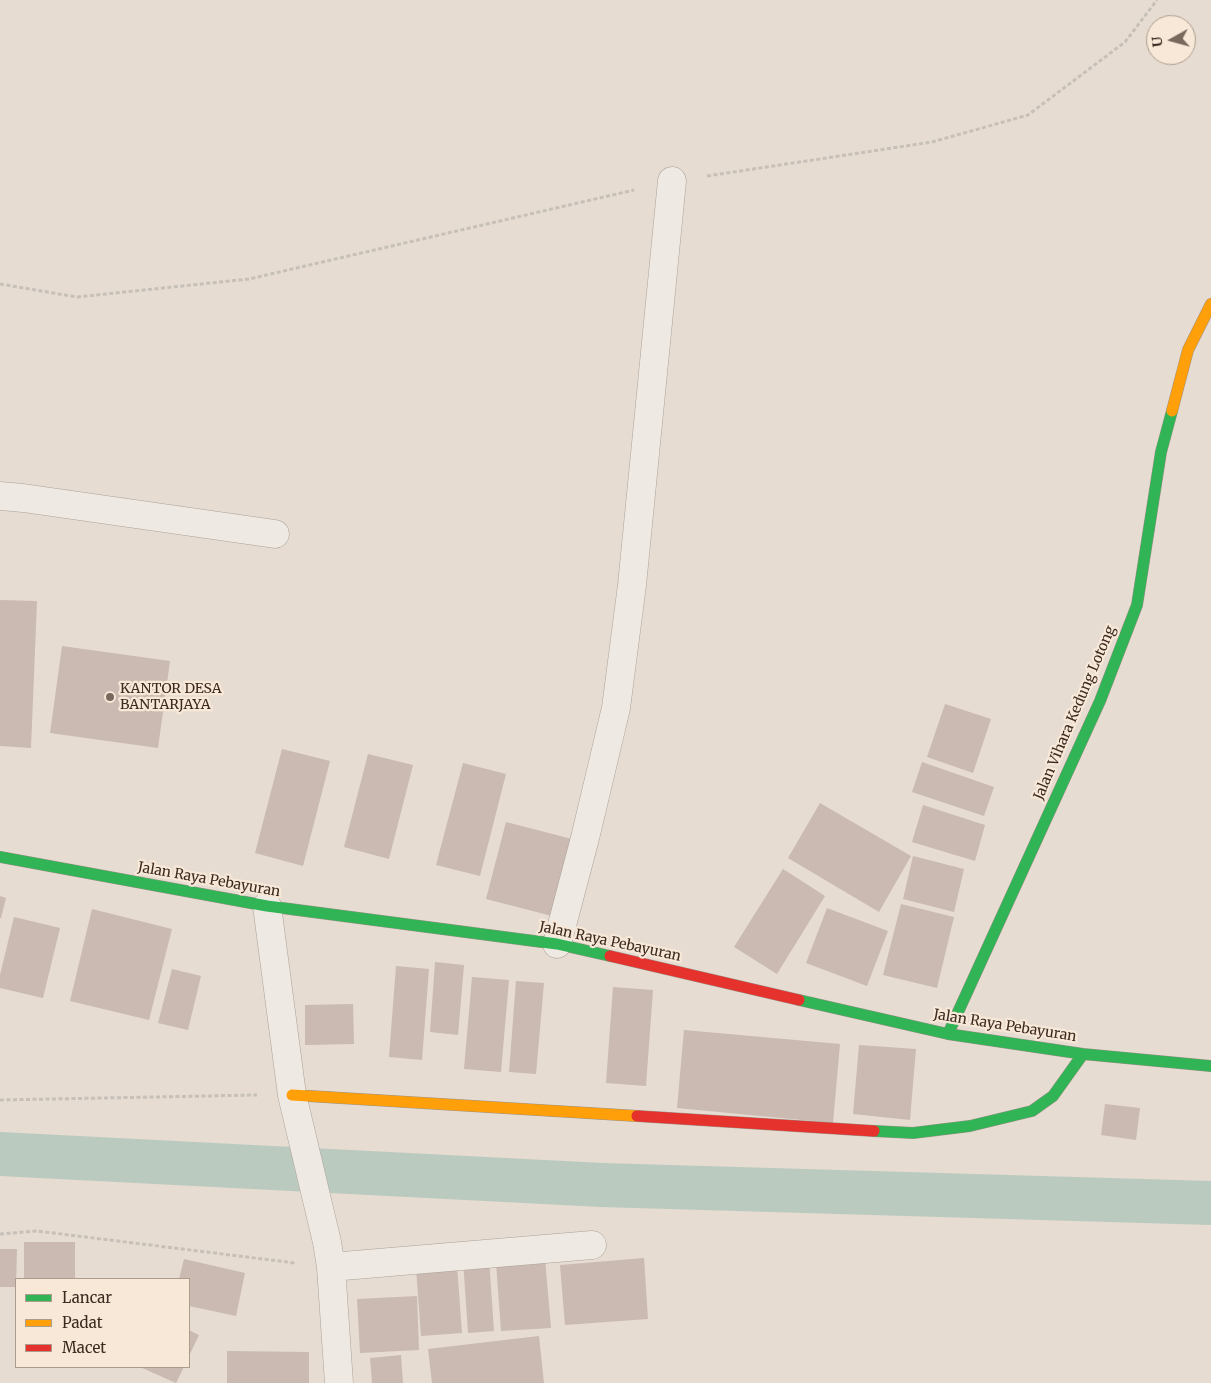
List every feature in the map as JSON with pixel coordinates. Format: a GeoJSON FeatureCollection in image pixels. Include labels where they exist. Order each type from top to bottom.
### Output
{"type":"FeatureCollection","features":[{"type":"Feature","properties":{"kind":"street"},"geometry":{"type":"LineString","coordinates":[[557,944],[616,708],[632,585],[672,181]]}},
{"type":"Feature","properties":{"kind":"street","name":"Jalan Vihara Kedung Lotong"},"geometry":{"type":"LineString","coordinates":[[948,1034],[1100,701],[1137,605],[1161,452],[1188,350],[1211,304]]}},
{"type":"Feature","properties":{"kind":"street"},"geometry":{"type":"LineString","coordinates":[[0,496],[275,534]]}},
{"type":"Feature","properties":{"kind":"street","name":"Jalan Raya Pebayuran"},"geometry":{"type":"LineString","coordinates":[[0,856],[267,906],[557,944],[948,1034],[1083,1054],[1211,1066]]}},
{"type":"Feature","properties":{"kind":"street"},"geometry":{"type":"LineString","coordinates":[[267,906],[295,1106],[329,1255],[339,1383]]}},
{"type":"Feature","properties":{"kind":"street"},"geometry":{"type":"LineString","coordinates":[[295,1106],[913,1133],[970,1126],[1032,1111],[1053,1096],[1083,1054]]}},
{"type":"Feature","properties":{"kind":"street"},"geometry":{"type":"LineString","coordinates":[[329,1255],[592,1245]]}},
{"type":"Feature","properties":{"kind":"path"},"geometry":{"type":"LineString","coordinates":[[0,284],[77,297],[249,279],[672,181],[932,142],[1028,115],[1125,42],[1157,0]]}},
{"type":"Feature","properties":{"kind":"path"},"geometry":{"type":"LineString","coordinates":[[0,1100],[295,1106]]}},
{"type":"Feature","properties":{"kind":"path"},"geometry":{"type":"LineString","coordinates":[[0,1234],[38,1231],[329,1255]]}},
{"type":"Feature","properties":{"kind":"building"},"geometry":{"type":"Polygon","coordinates":[[[0,600],[37,601],[31,748],[0,746],[0,600]]]}},
{"type":"Feature","properties":{"kind":"building","name":"KANTOR DESA BANTARJAYA"},"geometry":{"type":"Polygon","coordinates":[[[62,646],[170,661],[158,748],[50,733],[62,646]]]}},
{"type":"Feature","properties":{"kind":"building"},"geometry":{"type":"Polygon","coordinates":[[[945,704],[991,719],[973,773],[927,757],[945,704]]]}},
{"type":"Feature","properties":{"kind":"building"},"geometry":{"type":"Polygon","coordinates":[[[282,749],[330,761],[303,866],[255,853],[282,749]]]}},
{"type":"Feature","properties":{"kind":"building"},"geometry":{"type":"Polygon","coordinates":[[[368,754],[413,765],[389,859],[344,847],[368,754]]]}},
{"type":"Feature","properties":{"kind":"building"},"geometry":{"type":"Polygon","coordinates":[[[922,762],[994,787],[984,816],[912,792],[922,762]]]}},
{"type":"Feature","properties":{"kind":"building"},"geometry":{"type":"Polygon","coordinates":[[[463,763],[506,774],[480,876],[436,865],[463,763]]]}},
{"type":"Feature","properties":{"kind":"building"},"geometry":{"type":"Polygon","coordinates":[[[820,803],[911,856],[879,912],[788,858],[820,803]]]}},
{"type":"Feature","properties":{"kind":"building"},"geometry":{"type":"Polygon","coordinates":[[[923,805],[985,825],[975,861],[912,842],[923,805]]]}},
{"type":"Feature","properties":{"kind":"building"},"geometry":{"type":"Polygon","coordinates":[[[506,822],[572,839],[552,916],[486,899],[506,822]]]}},
{"type":"Feature","properties":{"kind":"building"},"geometry":{"type":"Polygon","coordinates":[[[913,856],[964,869],[954,912],[903,899],[913,856]]]}},
{"type":"Feature","properties":{"kind":"building"},"geometry":{"type":"Polygon","coordinates":[[[783,869],[825,896],[777,974],[734,947],[783,869]]]}},
{"type":"Feature","properties":{"kind":"building"},"geometry":{"type":"Polygon","coordinates":[[[0,896],[6,898],[1,918],[0,918],[0,896]]]}},
{"type":"Feature","properties":{"kind":"building"},"geometry":{"type":"Polygon","coordinates":[[[901,904],[954,917],[937,988],[883,975],[901,904]]]}},
{"type":"Feature","properties":{"kind":"building"},"geometry":{"type":"Polygon","coordinates":[[[827,908],[888,931],[867,986],[806,963],[827,908]]]}},
{"type":"Feature","properties":{"kind":"building"},"geometry":{"type":"Polygon","coordinates":[[[92,909],[172,929],[149,1020],[70,1001],[92,909]]]}},
{"type":"Feature","properties":{"kind":"building"},"geometry":{"type":"Polygon","coordinates":[[[14,917],[60,928],[43,998],[0,988],[0,975],[14,917]]]}},
{"type":"Feature","properties":{"kind":"building"},"geometry":{"type":"Polygon","coordinates":[[[435,962],[464,965],[458,1035],[430,1032],[435,962]]]}},
{"type":"Feature","properties":{"kind":"building"},"geometry":{"type":"Polygon","coordinates":[[[396,966],[429,969],[422,1060],[389,1057],[396,966]]]}},
{"type":"Feature","properties":{"kind":"building"},"geometry":{"type":"Polygon","coordinates":[[[172,969],[201,976],[188,1030],[158,1023],[172,969]]]}},
{"type":"Feature","properties":{"kind":"building"},"geometry":{"type":"Polygon","coordinates":[[[472,977],[509,980],[501,1072],[464,1069],[472,977]]]}},
{"type":"Feature","properties":{"kind":"building"},"geometry":{"type":"Polygon","coordinates":[[[516,981],[544,983],[536,1074],[509,1072],[516,981]]]}},
{"type":"Feature","properties":{"kind":"building"},"geometry":{"type":"Polygon","coordinates":[[[613,987],[653,990],[646,1086],[606,1083],[613,987]]]}},
{"type":"Feature","properties":{"kind":"building"},"geometry":{"type":"Polygon","coordinates":[[[353,1004],[354,1044],[305,1045],[305,1005],[353,1004]]]}},
{"type":"Feature","properties":{"kind":"building"},"geometry":{"type":"Polygon","coordinates":[[[684,1030],[840,1044],[833,1123],[677,1108],[684,1030]]]}},
{"type":"Feature","properties":{"kind":"building"},"geometry":{"type":"Polygon","coordinates":[[[859,1045],[916,1049],[910,1120],[853,1114],[859,1045]]]}},
{"type":"Feature","properties":{"kind":"building"},"geometry":{"type":"Polygon","coordinates":[[[1105,1104],[1140,1108],[1136,1140],[1101,1135],[1105,1104]]]}},
{"type":"Feature","properties":{"kind":"building"},"geometry":{"type":"Polygon","coordinates":[[[24,1242],[75,1242],[75,1278],[24,1278],[24,1242]]]}},
{"type":"Feature","properties":{"kind":"building"},"geometry":{"type":"Polygon","coordinates":[[[0,1249],[17,1249],[15,1287],[0,1287],[0,1249]]]}},
{"type":"Feature","properties":{"kind":"building"},"geometry":{"type":"Polygon","coordinates":[[[489,1258],[494,1331],[468,1333],[463,1260],[489,1258]]]}},
{"type":"Feature","properties":{"kind":"building"},"geometry":{"type":"Polygon","coordinates":[[[644,1258],[648,1319],[565,1325],[560,1265],[644,1258]]]}},
{"type":"Feature","properties":{"kind":"building"},"geometry":{"type":"Polygon","coordinates":[[[184,1259],[245,1273],[236,1316],[190,1306],[190,1278],[179,1278],[184,1259]]]}},
{"type":"Feature","properties":{"kind":"building"},"geometry":{"type":"Polygon","coordinates":[[[545,1259],[551,1328],[501,1331],[496,1263],[545,1259]]]}},
{"type":"Feature","properties":{"kind":"building"},"geometry":{"type":"Polygon","coordinates":[[[457,1265],[462,1333],[421,1336],[416,1268],[457,1265]]]}},
{"type":"Feature","properties":{"kind":"building"},"geometry":{"type":"Polygon","coordinates":[[[417,1296],[419,1350],[360,1353],[357,1299],[417,1296]]]}},
{"type":"Feature","properties":{"kind":"building"},"geometry":{"type":"Polygon","coordinates":[[[190,1330],[199,1335],[190,1354],[190,1330]]]}},
{"type":"Feature","properties":{"kind":"building"},"geometry":{"type":"Polygon","coordinates":[[[539,1336],[544,1383],[432,1383],[428,1349],[539,1336]]]}},
{"type":"Feature","properties":{"kind":"building"},"geometry":{"type":"Polygon","coordinates":[[[227,1351],[309,1352],[309,1383],[227,1383],[227,1351]]]}},
{"type":"Feature","properties":{"kind":"building"},"geometry":{"type":"Polygon","coordinates":[[[401,1355],[403,1383],[372,1383],[370,1358],[401,1355]]]}},
{"type":"Feature","properties":{"kind":"building"},"geometry":{"type":"Polygon","coordinates":[[[142,1368],[184,1368],[176,1383],[142,1368]]]}},
{"type":"Feature","properties":{"kind":"waterway"},"geometry":{"type":"LineString","coordinates":[[0,1154],[602,1185],[1211,1203]]}},
{"type":"Feature","properties":{"kind":"traffic: fast"},"geometry":{"type":"LineString","coordinates":[[948,1034],[1100,701],[1137,605],[1161,452],[1172,411]]}},
{"type":"Feature","properties":{"kind":"traffic: fast"},"geometry":{"type":"LineString","coordinates":[[0,857],[267,906],[557,944],[610,956]]}},
{"type":"Feature","properties":{"kind":"traffic: fast"},"geometry":{"type":"LineString","coordinates":[[799,1000],[948,1034],[1083,1054],[1211,1066]]}},
{"type":"Feature","properties":{"kind":"traffic: fast"},"geometry":{"type":"LineString","coordinates":[[874,1131],[913,1133],[970,1126],[1032,1111],[1053,1096],[1083,1054]]}},
{"type":"Feature","properties":{"kind":"traffic: slow"},"geometry":{"type":"LineString","coordinates":[[1172,411],[1188,350],[1211,304]]}},
{"type":"Feature","properties":{"kind":"traffic: slow"},"geometry":{"type":"LineString","coordinates":[[292,1095],[637,1116]]}},
{"type":"Feature","properties":{"kind":"traffic: jam"},"geometry":{"type":"LineString","coordinates":[[610,956],[799,1000]]}},
{"type":"Feature","properties":{"kind":"traffic: jam"},"geometry":{"type":"LineString","coordinates":[[637,1116],[874,1131]]}},
{"type":"Feature","properties":{"kind":"place","name":"KANTOR DESA BANTARJAYA"},"geometry":{"type":"Point","coordinates":[110,697]}}]}
